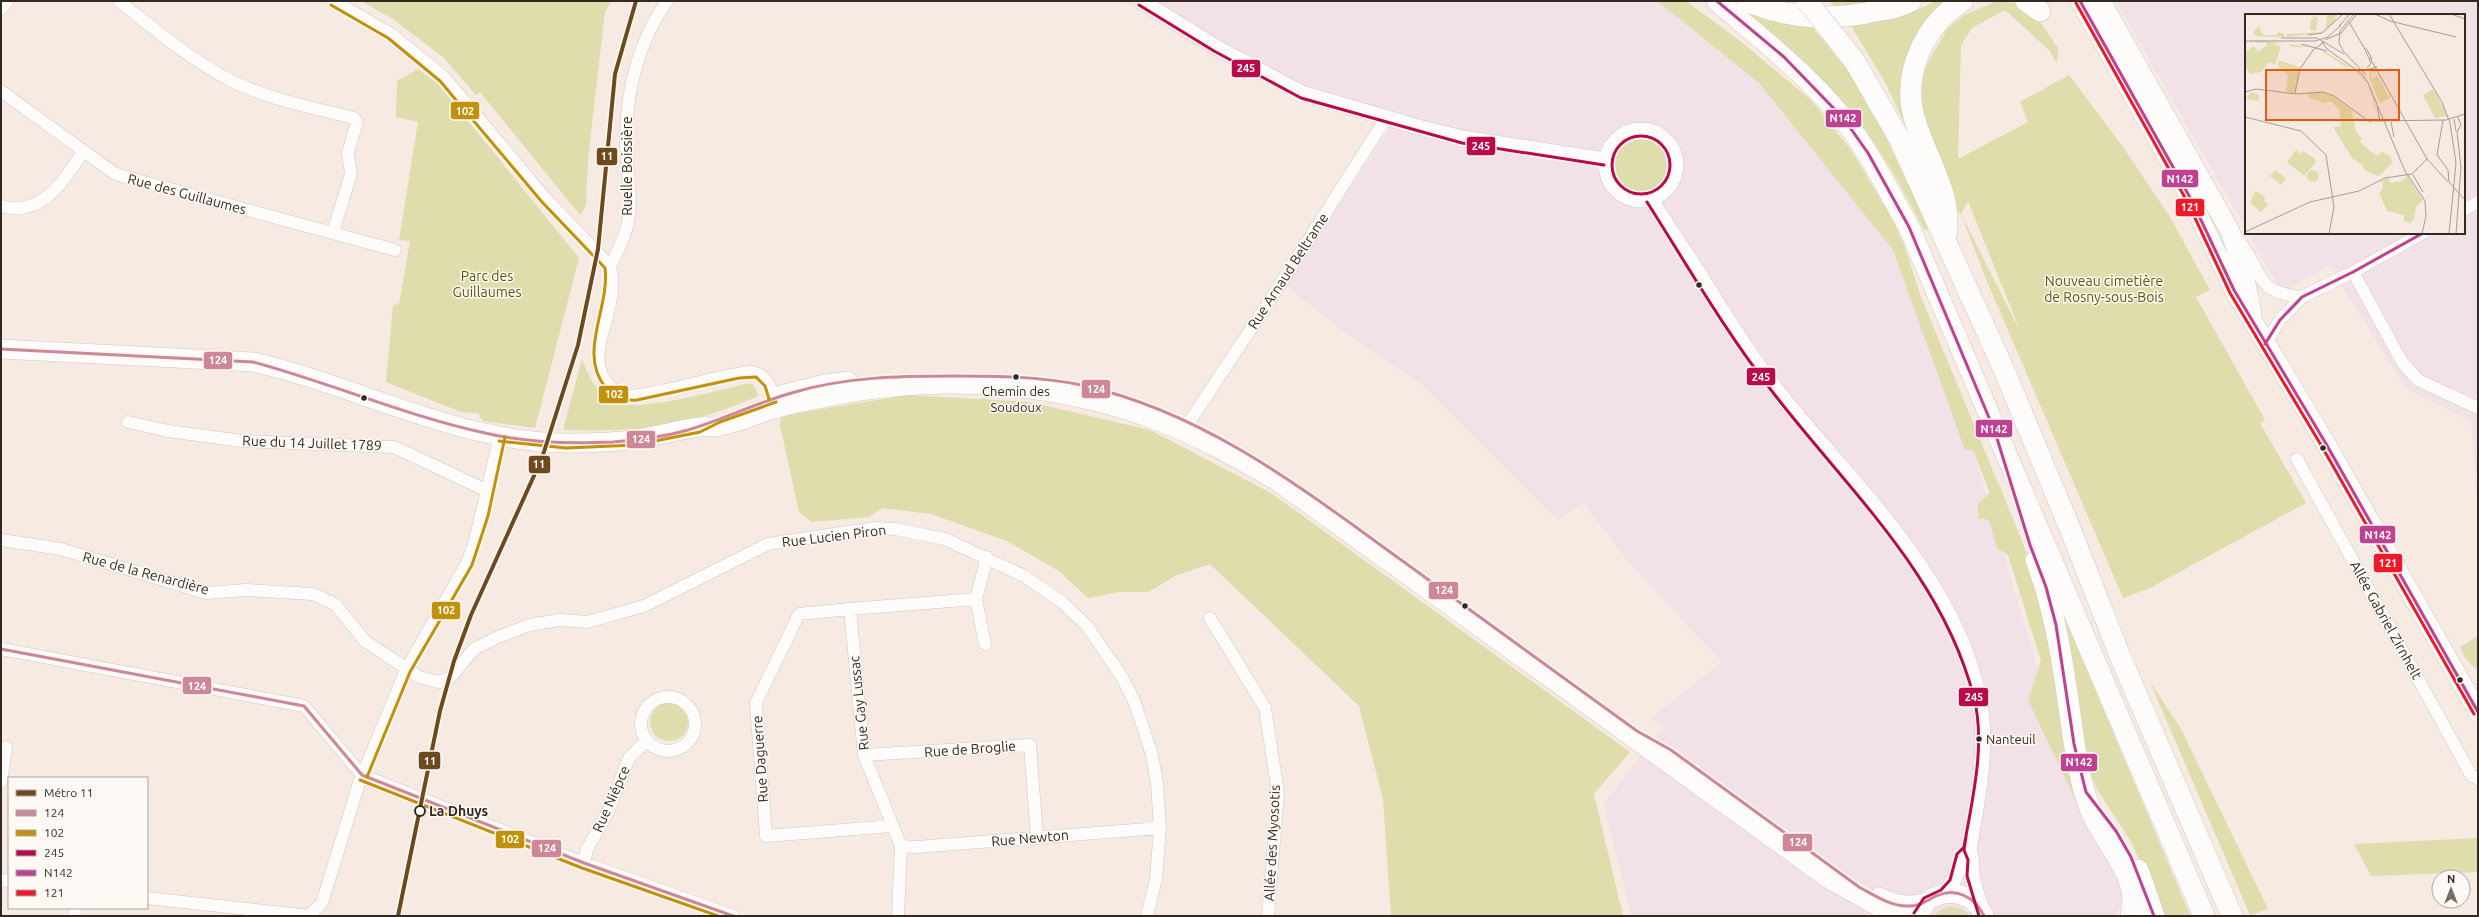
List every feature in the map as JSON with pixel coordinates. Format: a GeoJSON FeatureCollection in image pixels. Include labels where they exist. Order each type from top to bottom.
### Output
{"type":"FeatureCollection","features":[{"type":"Feature","properties":{"kind":"highway"},"geometry":{"type":"LineString","coordinates":[[1717,1],[1784,57],[1844,119],[1868,153],[1909,227],[1936,288],[1995,432],[2204,916]]}},
{"type":"Feature","properties":{"kind":"highway"},"geometry":{"type":"LineString","coordinates":[[1747,1],[1768,10],[1802,17],[1851,16],[1902,6],[1911,1]]}},
{"type":"Feature","properties":{"kind":"highway"},"geometry":{"type":"LineString","coordinates":[[1807,1],[1855,62],[1899,138],[2004,370],[2070,526],[2120,656],[2232,916]]}},
{"type":"Feature","properties":{"kind":"highway"},"geometry":{"type":"LineString","coordinates":[[1948,248],[1945,201],[1914,116],[1912,99],[1914,73],[1919,50],[1932,28],[1957,5],[1974,1]]}},
{"type":"Feature","properties":{"kind":"highway"},"geometry":{"type":"LineString","coordinates":[[1995,432],[2054,618],[2074,744],[2091,811],[2130,882],[2133,897],[2131,916]]}},
{"type":"Feature","properties":{"kind":"highway"},"geometry":{"type":"LineString","coordinates":[[2086,792],[2116,831],[2131,857],[2154,916]]}},
{"type":"Feature","properties":{"kind":"main road"},"geometry":{"type":"LineString","coordinates":[[2080,1],[2192,201],[2234,290],[2325,442],[2478,712]]}},
{"type":"Feature","properties":{"kind":"main road"},"geometry":{"type":"LineString","coordinates":[[2101,1],[2230,231],[2243,270],[2254,324]]}},
{"type":"Feature","properties":{"kind":"main road"},"geometry":{"type":"LineString","coordinates":[[1,349],[253,362],[292,371],[417,416],[500,436],[545,442],[604,442],[634,440],[699,427],[720,427],[773,409],[841,394],[892,387],[943,384],[1036,390],[1074,396],[1157,420],[1212,445],[1277,481],[1829,879],[1895,916]]}},
{"type":"Feature","properties":{"kind":"main road"},"geometry":{"type":"LineString","coordinates":[[699,427],[718,417],[774,397],[820,385],[894,376],[1000,375],[1076,385],[1128,400],[1188,424],[1244,450],[1278,471],[1597,702],[1705,774],[1847,879],[1870,893],[1901,905],[1923,909],[1944,894],[1962,894],[1974,901],[1984,914]]}},
{"type":"Feature","properties":{"kind":"street"},"geometry":{"type":"LineString","coordinates":[[1,9],[8,1]]}},
{"type":"Feature","properties":{"kind":"street"},"geometry":{"type":"LineString","coordinates":[[119,1],[197,62],[234,82],[261,93],[354,118],[357,122],[357,128],[348,153],[351,174],[333,232]]}},
{"type":"Feature","properties":{"kind":"street"},"geometry":{"type":"LineString","coordinates":[[334,1],[391,34],[444,77],[546,199],[610,266],[613,277],[612,292],[598,353],[597,364],[607,383],[623,393],[636,395],[738,374],[758,372],[769,383],[774,397]]}},
{"type":"Feature","properties":{"kind":"street","name":"Ruelle Boissière"},"geometry":{"type":"LineString","coordinates":[[610,266],[626,230],[630,186],[626,137],[631,84],[638,59],[656,17],[667,1]]}},
{"type":"Feature","properties":{"kind":"street"},"geometry":{"type":"LineString","coordinates":[[1142,1],[1216,47],[1302,93],[1386,118],[1463,138],[1605,160]]}},
{"type":"Feature","properties":{"kind":"street","name":"Rue des Guillaumes"},"geometry":{"type":"LineString","coordinates":[[1,91],[114,173],[395,250]]}},
{"type":"Feature","properties":{"kind":"street","name":"Rue Arnaud Beltrame"},"geometry":{"type":"LineString","coordinates":[[1188,424],[1274,294],[1386,118]]}},
{"type":"Feature","properties":{"kind":"street"},"geometry":{"type":"LineString","coordinates":[[1648,130],[1666,140],[1675,158],[1673,178],[1661,194],[1651,199],[1641,200],[1622,195],[1608,180],[1605,160],[1609,149],[1616,139],[1626,132],[1648,130]]}},
{"type":"Feature","properties":{"kind":"street"},"geometry":{"type":"LineString","coordinates":[[1,206],[22,208],[41,203],[53,193],[84,151]]}},
{"type":"Feature","properties":{"kind":"street"},"geometry":{"type":"LineString","coordinates":[[1651,199],[1740,340],[1800,419],[1907,548],[1950,615],[1968,658],[1979,698],[1982,716],[1981,771],[1969,850],[1973,859],[1972,871],[1975,891],[1984,914]]}},
{"type":"Feature","properties":{"kind":"street"},"geometry":{"type":"LineString","coordinates":[[2465,209],[2478,202]]}},
{"type":"Feature","properties":{"kind":"street"},"geometry":{"type":"LineString","coordinates":[[2230,231],[2246,248],[2261,282],[2284,295],[2302,297]]}},
{"type":"Feature","properties":{"kind":"street"},"geometry":{"type":"LineString","coordinates":[[2265,344],[2280,320],[2302,297],[2353,272],[2421,234]]}},
{"type":"Feature","properties":{"kind":"street"},"geometry":{"type":"LineString","coordinates":[[2353,272],[2402,362],[2418,380],[2478,408]]}},
{"type":"Feature","properties":{"kind":"street","name":"Rue du 14 Juillet 1789"},"geometry":{"type":"LineString","coordinates":[[128,422],[168,431],[242,441],[394,447],[488,491]]}},
{"type":"Feature","properties":{"kind":"street"},"geometry":{"type":"LineString","coordinates":[[148,898],[310,916],[322,903],[362,775],[406,670],[467,563],[488,491],[500,436]]}},
{"type":"Feature","properties":{"kind":"street","name":"Allée Gabriel Zirnhelt"},"geometry":{"type":"LineString","coordinates":[[2296,459],[2471,774],[2478,779]]}},
{"type":"Feature","properties":{"kind":"street","name":"Rue Lucien Piron"},"geometry":{"type":"LineString","coordinates":[[406,670],[426,680],[445,681],[454,675],[474,649],[480,645],[529,625],[560,620],[587,622],[644,606],[768,544],[776,542],[875,528],[895,529],[945,539],[987,557],[1024,576],[1063,603],[1087,626],[1108,654],[1135,703],[1152,756],[1160,828],[1156,878],[1147,916]]}},
{"type":"Feature","properties":{"kind":"street","name":"Rue de la Renardière"},"geometry":{"type":"LineString","coordinates":[[1,540],[61,549],[206,593],[246,590],[312,594],[335,604],[365,641],[406,670]]}},
{"type":"Feature","properties":{"kind":"street"},"geometry":{"type":"LineString","coordinates":[[985,644],[976,599],[987,557]]}},
{"type":"Feature","properties":{"kind":"street"},"geometry":{"type":"LineString","coordinates":[[850,609],[976,599]]}},
{"type":"Feature","properties":{"kind":"street","name":"Rue Gay Lussac"},"geometry":{"type":"LineString","coordinates":[[850,609],[864,756],[901,846],[898,916]]}},
{"type":"Feature","properties":{"kind":"street","name":"Rue Daguerre"},"geometry":{"type":"LineString","coordinates":[[850,609],[799,614],[756,703],[766,836],[893,826]]}},
{"type":"Feature","properties":{"kind":"street","name":"Allée des Myosotis"},"geometry":{"type":"LineString","coordinates":[[1210,618],[1265,708],[1278,792],[1268,916]]}},
{"type":"Feature","properties":{"kind":"street"},"geometry":{"type":"LineString","coordinates":[[1,649],[304,706],[362,775],[584,863],[733,916]]}},
{"type":"Feature","properties":{"kind":"street"},"geometry":{"type":"LineString","coordinates":[[665,697],[677,698],[686,703],[693,712],[696,724],[693,735],[687,744],[677,750],[666,751],[655,748],[646,740],[642,730],[642,718],[646,708],[655,700],[665,697]]}},
{"type":"Feature","properties":{"kind":"street","name":"Rue Niépce"},"geometry":{"type":"LineString","coordinates":[[584,863],[587,849],[608,812],[629,758],[646,740]]}},
{"type":"Feature","properties":{"kind":"street","name":"Rue de Broglie"},"geometry":{"type":"LineString","coordinates":[[864,756],[1030,745],[1037,838]]}},
{"type":"Feature","properties":{"kind":"street"},"geometry":{"type":"LineString","coordinates":[[1,782],[6,747]]}},
{"type":"Feature","properties":{"kind":"street","name":"Rue Newton"},"geometry":{"type":"LineString","coordinates":[[901,846],[917,847],[1160,828]]}},
{"type":"Feature","properties":{"kind":"street"},"geometry":{"type":"LineString","coordinates":[[1944,894],[1954,883],[1962,856],[1969,850]]}},
{"type":"Feature","properties":{"kind":"shaded area"},"geometry":{"type":"Polygon","coordinates":[[[1123,1],[1657,1],[1759,83],[1893,250],[1973,450],[2082,820],[2116,877],[2122,894],[2121,905],[2115,916],[1631,916],[1604,804],[1663,727],[1651,718],[1722,662],[1629,563],[1583,502],[1558,520],[1421,384],[1359,343],[1286,286],[1389,129],[1219,60],[1123,1]]]}},
{"type":"Feature","properties":{"kind":"shaded area"},"geometry":{"type":"Polygon","coordinates":[[[2116,1],[2478,1],[2478,506],[2471,421],[2406,389],[2329,265],[2282,292],[2249,234],[2465,234],[2465,14],[2245,14],[2245,227],[2116,1]]]}},
{"type":"Feature","properties":{"kind":"green space"},"geometry":{"type":"Polygon","coordinates":[[[361,1],[611,1],[605,12],[588,158],[586,206],[580,215],[480,92],[476,95],[443,57],[393,19],[361,1]]]}},
{"type":"Feature","properties":{"kind":"green space"},"geometry":{"type":"Polygon","coordinates":[[[1657,1],[1686,1],[1740,41],[1811,100],[1851,150],[1890,215],[1903,242],[1921,297],[2023,543],[2038,590],[2077,803],[2028,700],[2041,661],[2008,555],[1997,548],[1989,520],[1978,518],[1978,504],[1990,493],[1973,450],[1965,450],[1893,250],[1759,83],[1657,1]]]}},
{"type":"Feature","properties":{"kind":"green space"},"geometry":{"type":"Polygon","coordinates":[[[1830,1],[1876,1],[1837,9],[1830,1]]]}},
{"type":"Feature","properties":{"kind":"green space"},"geometry":{"type":"Polygon","coordinates":[[[1937,1],[1943,1],[1920,30],[1908,131],[1885,82],[1851,26],[1900,17],[1937,1]]]}},
{"type":"Feature","properties":{"kind":"green space","name":"Nouveau cimetière de Rosny-sous-Bois"},"geometry":{"type":"Polygon","coordinates":[[[1997,1],[2019,5],[2034,15],[2058,48],[2057,63],[2049,50],[2005,10],[1972,28],[1961,45],[1958,159],[2028,122],[2020,102],[2069,75],[2123,147],[2170,217],[2210,290],[2196,297],[2265,420],[2260,423],[2306,503],[2150,588],[2123,598],[1986,279],[1961,214],[1951,205],[1924,124],[1920,91],[1926,66],[1947,29],[1964,15],[1997,1]],[[1968,201],[1961,214],[2021,333],[1968,201]]]}},
{"type":"Feature","properties":{"kind":"green space"},"geometry":{"type":"Polygon","coordinates":[[[1747,13],[1780,23],[1813,28],[1846,68],[1876,116],[1929,229],[1924,230],[1881,153],[1841,100],[1807,66],[1747,13]]]}},
{"type":"Feature","properties":{"kind":"green space","name":"Parc des Guillaumes"},"geometry":{"type":"Polygon","coordinates":[[[418,69],[438,84],[579,258],[535,428],[483,421],[478,413],[461,412],[386,382],[393,305],[399,304],[410,241],[399,240],[418,122],[396,117],[397,81],[418,69]]]}},
{"type":"Feature","properties":{"kind":"green space"},"geometry":{"type":"Polygon","coordinates":[[[1641,139],[1651,141],[1659,147],[1665,155],[1667,165],[1665,175],[1659,183],[1651,189],[1641,191],[1631,189],[1623,183],[1617,175],[1615,165],[1617,155],[1623,147],[1631,141],[1641,139]]]}},
{"type":"Feature","properties":{"kind":"green space"},"geometry":{"type":"Polygon","coordinates":[[[582,359],[595,385],[604,395],[617,403],[643,405],[661,403],[746,384],[753,384],[759,396],[702,417],[685,422],[651,428],[616,430],[563,430],[582,359]]]}},
{"type":"Feature","properties":{"kind":"green space"},"geometry":{"type":"Polygon","coordinates":[[[907,395],[1029,402],[1150,430],[1271,493],[1630,752],[1594,794],[1623,916],[1391,916],[1383,799],[1359,706],[1210,564],[1177,575],[1148,592],[1119,592],[1088,598],[1059,571],[1007,541],[931,514],[882,508],[869,517],[812,522],[799,512],[780,425],[781,416],[907,395]]]}},
{"type":"Feature","properties":{"kind":"green space"},"geometry":{"type":"Polygon","coordinates":[[[2064,616],[2190,915],[2160,916],[2147,876],[2130,840],[2098,791],[2083,755],[2062,620],[2064,616]]]}},
{"type":"Feature","properties":{"kind":"green space"},"geometry":{"type":"Polygon","coordinates":[[[2478,636],[2478,671],[2465,658],[2460,647],[2478,636]]]}},
{"type":"Feature","properties":{"kind":"green space"},"geometry":{"type":"Polygon","coordinates":[[[2150,682],[2181,729],[2268,909],[2250,915],[2150,682]]]}},
{"type":"Feature","properties":{"kind":"green space"},"geometry":{"type":"Polygon","coordinates":[[[665,703],[673,703],[683,708],[687,715],[687,729],[683,736],[673,741],[665,741],[655,736],[653,733],[650,726],[650,718],[655,708],[658,706],[665,703]]]}},
{"type":"Feature","properties":{"kind":"green space"},"geometry":{"type":"Polygon","coordinates":[[[2478,838],[2478,872],[2471,872],[2471,869],[2431,869],[2431,874],[2371,876],[2354,844],[2478,838]]]}},
{"type":"Feature","properties":{"kind":"green space"},"geometry":{"type":"Polygon","coordinates":[[[1951,906],[1962,909],[1971,916],[1934,916],[1940,910],[1951,906]]]}},
{"type":"Feature","properties":{"kind":"metro line","name":"11"},"geometry":{"type":"LineString","coordinates":[[398,916],[440,711],[454,661],[471,615],[542,458],[578,345],[598,249],[615,74],[636,1]]}},
{"type":"Feature","properties":{"kind":"transit line","name":"N142"},"geometry":{"type":"LineString","coordinates":[[1717,1],[1784,57],[1844,119],[1868,153],[1909,227],[1995,432],[2030,545],[2046,587],[2056,625],[2074,744],[2086,792],[2116,831],[2131,857],[2154,916]]}},
{"type":"Feature","properties":{"kind":"transit line","name":"N142"},"geometry":{"type":"LineString","coordinates":[[2080,1],[2192,201],[2234,290],[2325,442],[2478,712]]}},
{"type":"Feature","properties":{"kind":"transit line","name":"121"},"geometry":{"type":"LineString","coordinates":[[2076,3],[2188,203],[2230,293],[2321,445],[2474,714]]}},
{"type":"Feature","properties":{"kind":"transit line","name":"102"},"geometry":{"type":"LineString","coordinates":[[331,5],[388,38],[440,81],[542,202],[605,268],[605,283],[596,330],[594,361],[598,375],[609,391],[620,398],[637,400],[739,378],[756,377],[765,386],[769,399]]}},
{"type":"Feature","properties":{"kind":"transit line","name":"245"},"geometry":{"type":"LineString","coordinates":[[1139,5],[1214,51],[1301,98],[1462,143],[1604,165]]}},
{"type":"Feature","properties":{"kind":"transit line","name":"245"},"geometry":{"type":"LineString","coordinates":[[1635,136],[1647,136],[1657,140],[1666,149],[1670,159],[1670,165],[1670,171],[1662,186],[1647,194],[1635,194],[1625,190],[1616,181],[1612,171],[1612,159],[1616,149],[1625,140],[1635,136]]}},
{"type":"Feature","properties":{"kind":"transit line","name":"245"},"geometry":{"type":"LineString","coordinates":[[1647,202],[1707,298],[1754,368],[1860,498],[1916,572],[1940,612],[1959,653],[1974,698],[1979,734],[1971,810],[1964,847],[1957,854],[1950,880],[1941,890],[1924,898],[1914,913]]}},
{"type":"Feature","properties":{"kind":"transit line","name":"N142"},"geometry":{"type":"LineString","coordinates":[[2265,344],[2280,320],[2302,297],[2353,272],[2421,234]]}},
{"type":"Feature","properties":{"kind":"transit line","name":"124"},"geometry":{"type":"LineString","coordinates":[[1,349],[253,362],[282,370],[426,418],[501,436],[549,442],[613,442],[669,435],[701,426],[795,392],[834,383],[873,378],[912,376],[1000,376],[1033,378],[1081,385],[1126,397],[1170,414],[1211,434],[1251,456],[1290,481],[1637,731],[1671,750],[1859,887],[1876,897],[1901,906],[1919,905],[1943,893],[1958,893],[1976,904],[1984,916]]}},
{"type":"Feature","properties":{"kind":"transit line","name":"102"},"geometry":{"type":"LineString","coordinates":[[499,441],[566,448],[635,445],[700,432],[720,422],[776,402]]}},
{"type":"Feature","properties":{"kind":"transit line","name":"102"},"geometry":{"type":"LineString","coordinates":[[367,777],[410,672],[472,565],[488,516],[505,437]]}},
{"type":"Feature","properties":{"kind":"transit line","name":"124"},"geometry":{"type":"LineString","coordinates":[[1,649],[304,706],[362,775]]}},
{"type":"Feature","properties":{"kind":"transit line","name":"124"},"geometry":{"type":"LineString","coordinates":[[362,775],[584,863],[733,916]]}},
{"type":"Feature","properties":{"kind":"transit line","name":"102"},"geometry":{"type":"LineString","coordinates":[[360,780],[582,868],[718,916]]}},
{"type":"Feature","properties":{"kind":"transit line","name":"245"},"geometry":{"type":"LineString","coordinates":[[1966,837],[1964,850],[1968,860],[1967,876],[1979,916]]}},
{"type":"Feature","properties":{"kind":"place","name":"Chemin des Soudoux"},"geometry":{"type":"Point","coordinates":[1016,377]}},
{"type":"Feature","properties":{"kind":"place","name":"Nanteuil"},"geometry":{"type":"Point","coordinates":[1979,739]}},
{"type":"Feature","properties":{"kind":"place","name":"La Dhuys"},"geometry":{"type":"Point","coordinates":[420,811]}}]}
